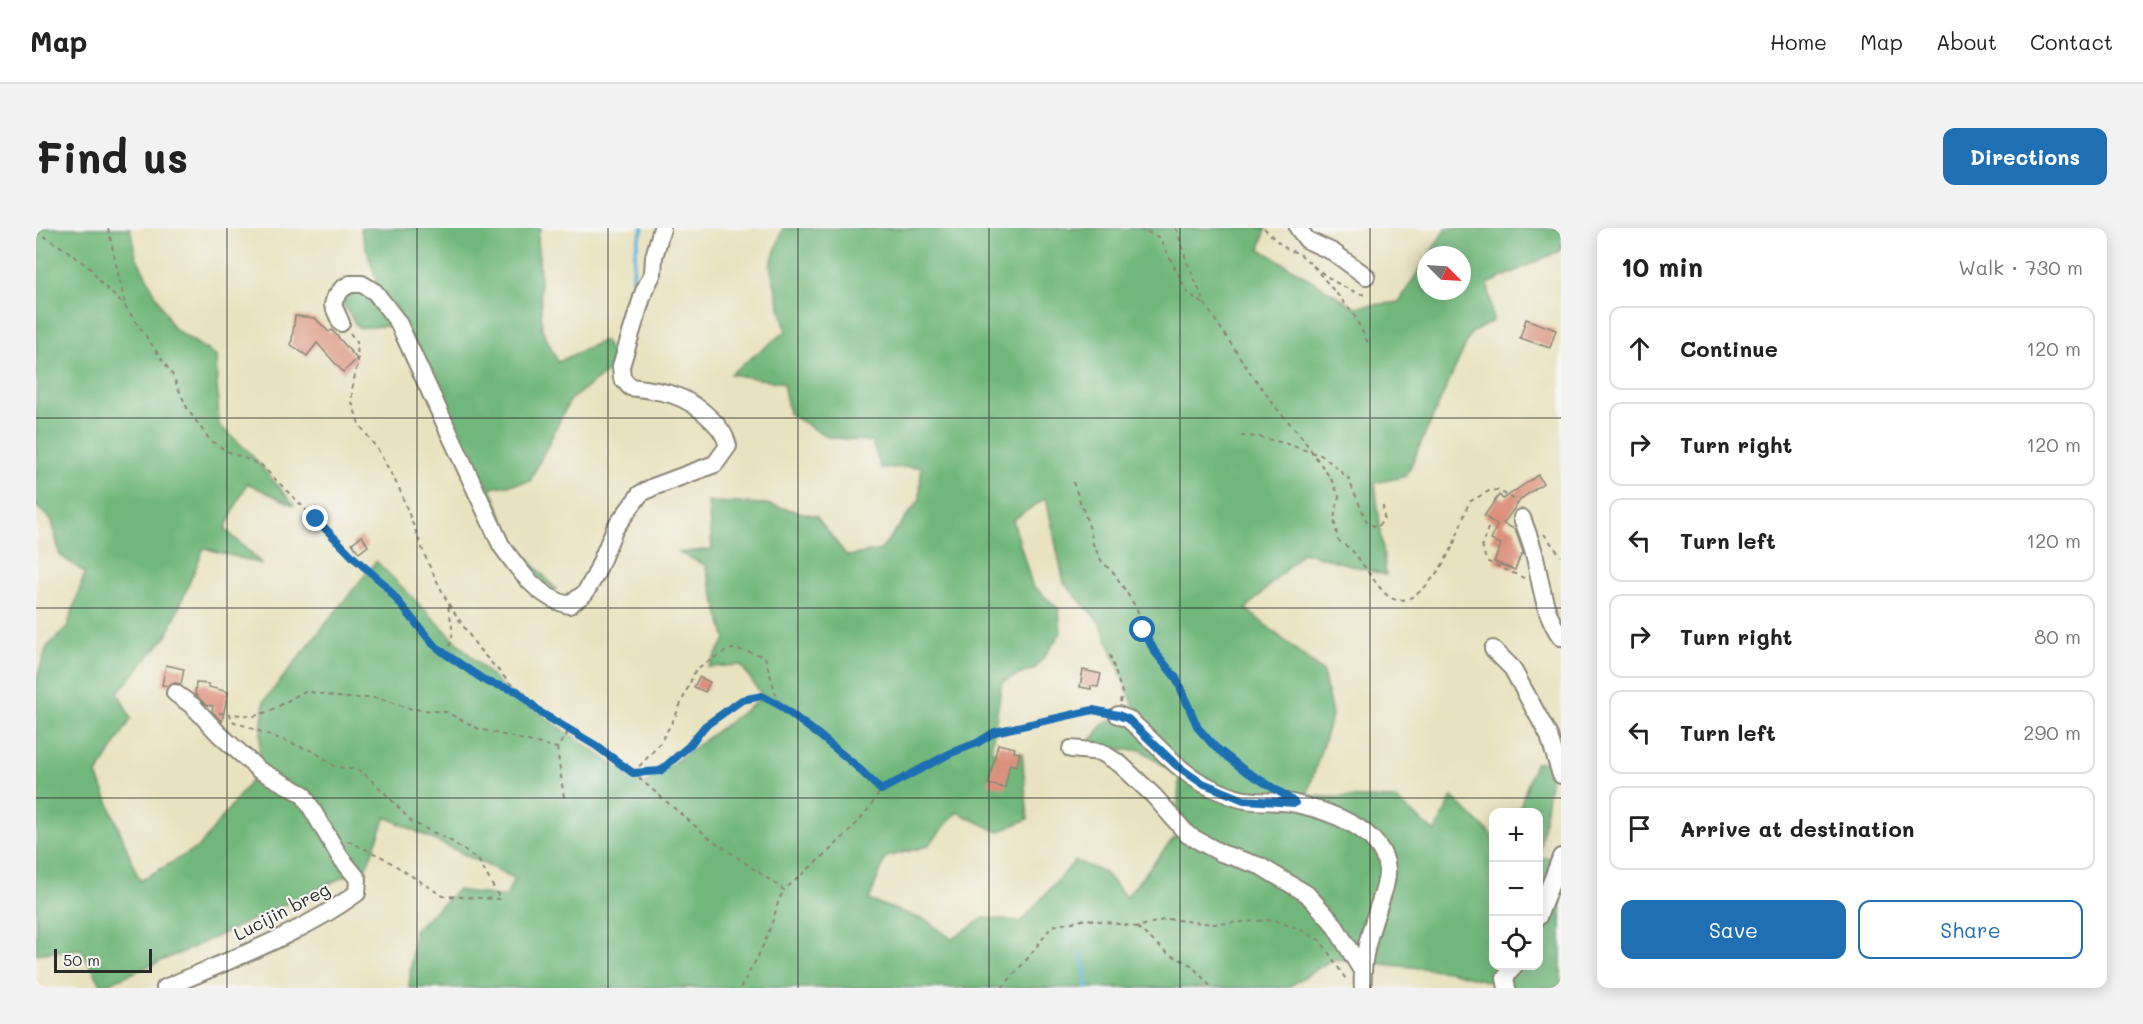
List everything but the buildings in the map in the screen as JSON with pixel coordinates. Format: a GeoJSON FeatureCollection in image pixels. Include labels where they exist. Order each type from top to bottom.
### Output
{"type":"FeatureCollection","features":[{"type":"Feature","properties":{"kind":"street"},"geometry":{"type":"LineString","coordinates":[[341,323],[333,305],[342,289],[350,284],[362,284],[375,292],[398,322],[501,545],[518,568],[539,590],[556,602],[569,605],[585,593],[595,576],[615,528],[640,494],[715,464],[728,446],[725,435],[697,406],[682,397],[666,392],[630,387],[622,378],[621,366],[627,342],[644,291],[653,273],[654,257],[662,228]]}},
{"type":"Feature","properties":{"kind":"street"},"geometry":{"type":"LineString","coordinates":[[1302,240],[1333,252],[1366,276]]}},
{"type":"Feature","properties":{"kind":"street"},"geometry":{"type":"LineString","coordinates":[[1522,518],[1534,552],[1542,594],[1555,630],[1561,637]]}},
{"type":"Feature","properties":{"kind":"street"},"geometry":{"type":"LineString","coordinates":[[1493,649],[1512,668],[1549,736],[1561,775]]}},
{"type":"Feature","properties":{"kind":"street","name":"Lucijin breg"},"geometry":{"type":"LineString","coordinates":[[165,988],[262,946],[338,907],[357,893],[358,879],[340,857],[303,794],[259,770],[176,693]]}},
{"type":"Feature","properties":{"kind":"street"},"geometry":{"type":"LineString","coordinates":[[1118,715],[1128,719],[1176,765],[1200,782],[1244,800],[1295,803],[1345,820],[1367,833],[1383,853],[1387,869],[1385,885],[1356,986]]}},
{"type":"Feature","properties":{"kind":"street"},"geometry":{"type":"LineString","coordinates":[[1071,749],[1101,752],[1120,764],[1154,796],[1188,835],[1221,853],[1260,866],[1307,894],[1333,923],[1361,969]]}},
{"type":"Feature","properties":{"kind":"street"},"geometry":{"type":"LineString","coordinates":[[1539,916],[1561,858]]}},
{"type":"Feature","properties":{"kind":"street"},"geometry":{"type":"LineString","coordinates":[[1507,988],[1505,978],[1511,970]]}},
{"type":"Feature","properties":{"kind":"path"},"geometry":{"type":"LineString","coordinates":[[108,228],[125,306]]}},
{"type":"Feature","properties":{"kind":"path"},"geometry":{"type":"LineString","coordinates":[[1139,228],[1160,238],[1187,292],[1206,306]]}},
{"type":"Feature","properties":{"kind":"path"},"geometry":{"type":"LineString","coordinates":[[1176,228],[1187,262],[1206,306],[1249,371],[1301,436],[1340,496],[1334,519],[1338,540],[1355,552],[1369,573],[1391,598],[1408,600],[1415,597],[1430,580],[1451,550],[1468,502],[1489,491],[1498,490],[1515,500],[1522,518]]}},
{"type":"Feature","properties":{"kind":"path"},"geometry":{"type":"LineString","coordinates":[[1264,228],[1280,245],[1290,251],[1302,240],[1313,266],[1329,288],[1353,313],[1369,345]]}},
{"type":"Feature","properties":{"kind":"path"},"geometry":{"type":"LineString","coordinates":[[36,231],[91,269],[101,283],[125,306],[172,374],[188,410],[210,440],[227,451],[261,465],[354,558],[383,583],[421,630],[444,653],[487,682],[517,691]]}},
{"type":"Feature","properties":{"kind":"path"},"geometry":{"type":"LineString","coordinates":[[1313,266],[1354,292],[1366,296]]}},
{"type":"Feature","properties":{"kind":"path"},"geometry":{"type":"LineString","coordinates":[[341,323],[357,342],[358,361],[352,389],[352,402],[359,424],[378,450],[399,488],[427,561],[448,603],[478,648],[517,691],[541,713],[595,745],[633,773],[708,837],[784,890]]}},
{"type":"Feature","properties":{"kind":"path"},"geometry":{"type":"LineString","coordinates":[[1241,436],[1259,437],[1284,443],[1323,456],[1348,478],[1367,522],[1377,528],[1384,519],[1383,506]]}},
{"type":"Feature","properties":{"kind":"path"},"geometry":{"type":"LineString","coordinates":[[1073,482],[1102,562],[1114,573],[1137,609],[1143,630],[1155,652],[1176,678],[1198,728],[1215,747],[1274,788]]}},
{"type":"Feature","properties":{"kind":"path"},"geometry":{"type":"LineString","coordinates":[[1488,528],[1482,545],[1486,561],[1523,577],[1542,594]]}},
{"type":"Feature","properties":{"kind":"path"},"geometry":{"type":"LineString","coordinates":[[444,653],[449,649],[453,639],[448,603]]}},
{"type":"Feature","properties":{"kind":"path"},"geometry":{"type":"LineString","coordinates":[[633,773],[659,745],[675,717],[696,669],[722,652],[747,651],[765,657],[779,705]]}},
{"type":"Feature","properties":{"kind":"path"},"geometry":{"type":"LineString","coordinates":[[740,988],[759,955],[771,926],[778,900],[784,890],[840,843],[870,809],[881,790],[995,732],[1093,710],[1118,715],[1122,693],[1110,655]]}},
{"type":"Feature","properties":{"kind":"path"},"geometry":{"type":"LineString","coordinates":[[328,837],[343,839],[368,850],[443,896],[500,899],[479,861],[451,841],[411,822],[361,771],[334,766],[315,752],[232,721],[230,714],[254,716],[270,711],[305,691],[344,698],[378,698],[412,709],[446,712],[479,729],[557,748]]}},
{"type":"Feature","properties":{"kind":"path"},"geometry":{"type":"LineString","coordinates":[[633,773],[660,771],[689,746],[705,726],[742,700],[762,696],[779,705],[854,764],[881,790]]}},
{"type":"Feature","properties":{"kind":"path"},"geometry":{"type":"LineString","coordinates":[[564,798],[557,748],[569,731]]}},
{"type":"Feature","properties":{"kind":"path"},"geometry":{"type":"LineString","coordinates":[[1002,988],[1052,926],[1087,919],[1137,927],[1167,919],[1213,924],[1274,920],[1322,941],[1356,986]]}},
{"type":"Feature","properties":{"kind":"path"},"geometry":{"type":"LineString","coordinates":[[1137,927],[1167,953],[1191,965],[1212,988]]}},
{"type":"Feature","properties":{"kind":"green space"},"geometry":{"type":"Polygon","coordinates":[[[36,228],[130,228],[136,256],[173,328],[216,356],[219,425],[248,451],[295,506],[247,483],[225,529],[262,564],[204,548],[167,636],[118,692],[131,719],[97,774],[140,881],[200,846],[257,773],[264,701],[376,561],[502,687],[643,785],[763,697],[741,665],[708,667],[726,639],[705,565],[679,553],[712,549],[708,502],[766,504],[816,516],[847,556],[881,550],[920,499],[921,467],[881,468],[872,442],[828,437],[789,414],[783,383],[730,374],[786,331],[770,266],[783,228],[1266,228],[1260,249],[1355,307],[1399,302],[1417,273],[1417,300],[1471,300],[1471,246],[1435,246],[1446,228],[1561,228],[1561,250],[1488,284],[1493,321],[1471,333],[1406,476],[1375,483],[1386,575],[1303,552],[1246,609],[1323,672],[1332,715],[1307,796],[1395,799],[1435,832],[1452,797],[1489,832],[1489,970],[1543,970],[1543,858],[1561,857],[1561,988],[1512,988],[1449,971],[1333,959],[1287,988],[409,988],[414,930],[457,890],[506,897],[514,878],[386,817],[367,866],[194,947],[102,986],[81,949],[36,954],[36,680],[47,647],[67,628],[85,573],[60,555],[52,521],[36,506],[36,228]],[[1046,498],[1013,520],[1032,585],[1059,609],[1061,633],[1036,668],[1002,682],[991,751],[1022,753],[1028,819],[998,832],[957,812],[928,846],[886,857],[869,900],[927,921],[952,939],[984,918],[1022,921],[1075,861],[1104,872],[1126,897],[1177,834],[1179,777],[1141,750],[1085,749],[1104,723],[1137,714],[1101,624],[1064,583],[1046,498]]]}},
{"type":"Feature","properties":{"kind":"green space"},"geometry":{"type":"Polygon","coordinates":[[[360,228],[541,228],[538,235],[542,329],[558,362],[604,340],[618,364],[570,400],[530,481],[491,488],[512,542],[557,590],[518,568],[397,325],[358,328],[339,297],[377,282],[360,228]]]}},
{"type":"Feature","properties":{"kind":"green space"},"geometry":{"type":"Polygon","coordinates":[[[1553,761],[1543,829],[1543,808],[1519,808],[1535,763],[1553,761]]]}},
{"type":"Feature","properties":{"kind":"waterway"},"geometry":{"type":"LineString","coordinates":[[634,292],[634,259],[643,228]]}},
{"type":"Feature","properties":{"kind":"waterway"},"geometry":{"type":"LineString","coordinates":[[1082,954],[1088,988]]}},
{"type":"Feature","properties":{"kind":"route"},"geometry":{"type":"LineString","coordinates":[[316,519],[354,558],[383,583],[433,644],[444,653],[487,682],[517,691],[541,713],[595,745],[633,773],[660,771],[689,746],[705,726],[742,700],[762,696],[779,705],[819,735],[881,790],[995,732],[1093,710],[1128,719],[1176,765],[1200,782],[1244,800],[1295,803],[1244,770],[1215,747],[1198,728],[1176,678],[1155,652],[1143,630]]}}]}
